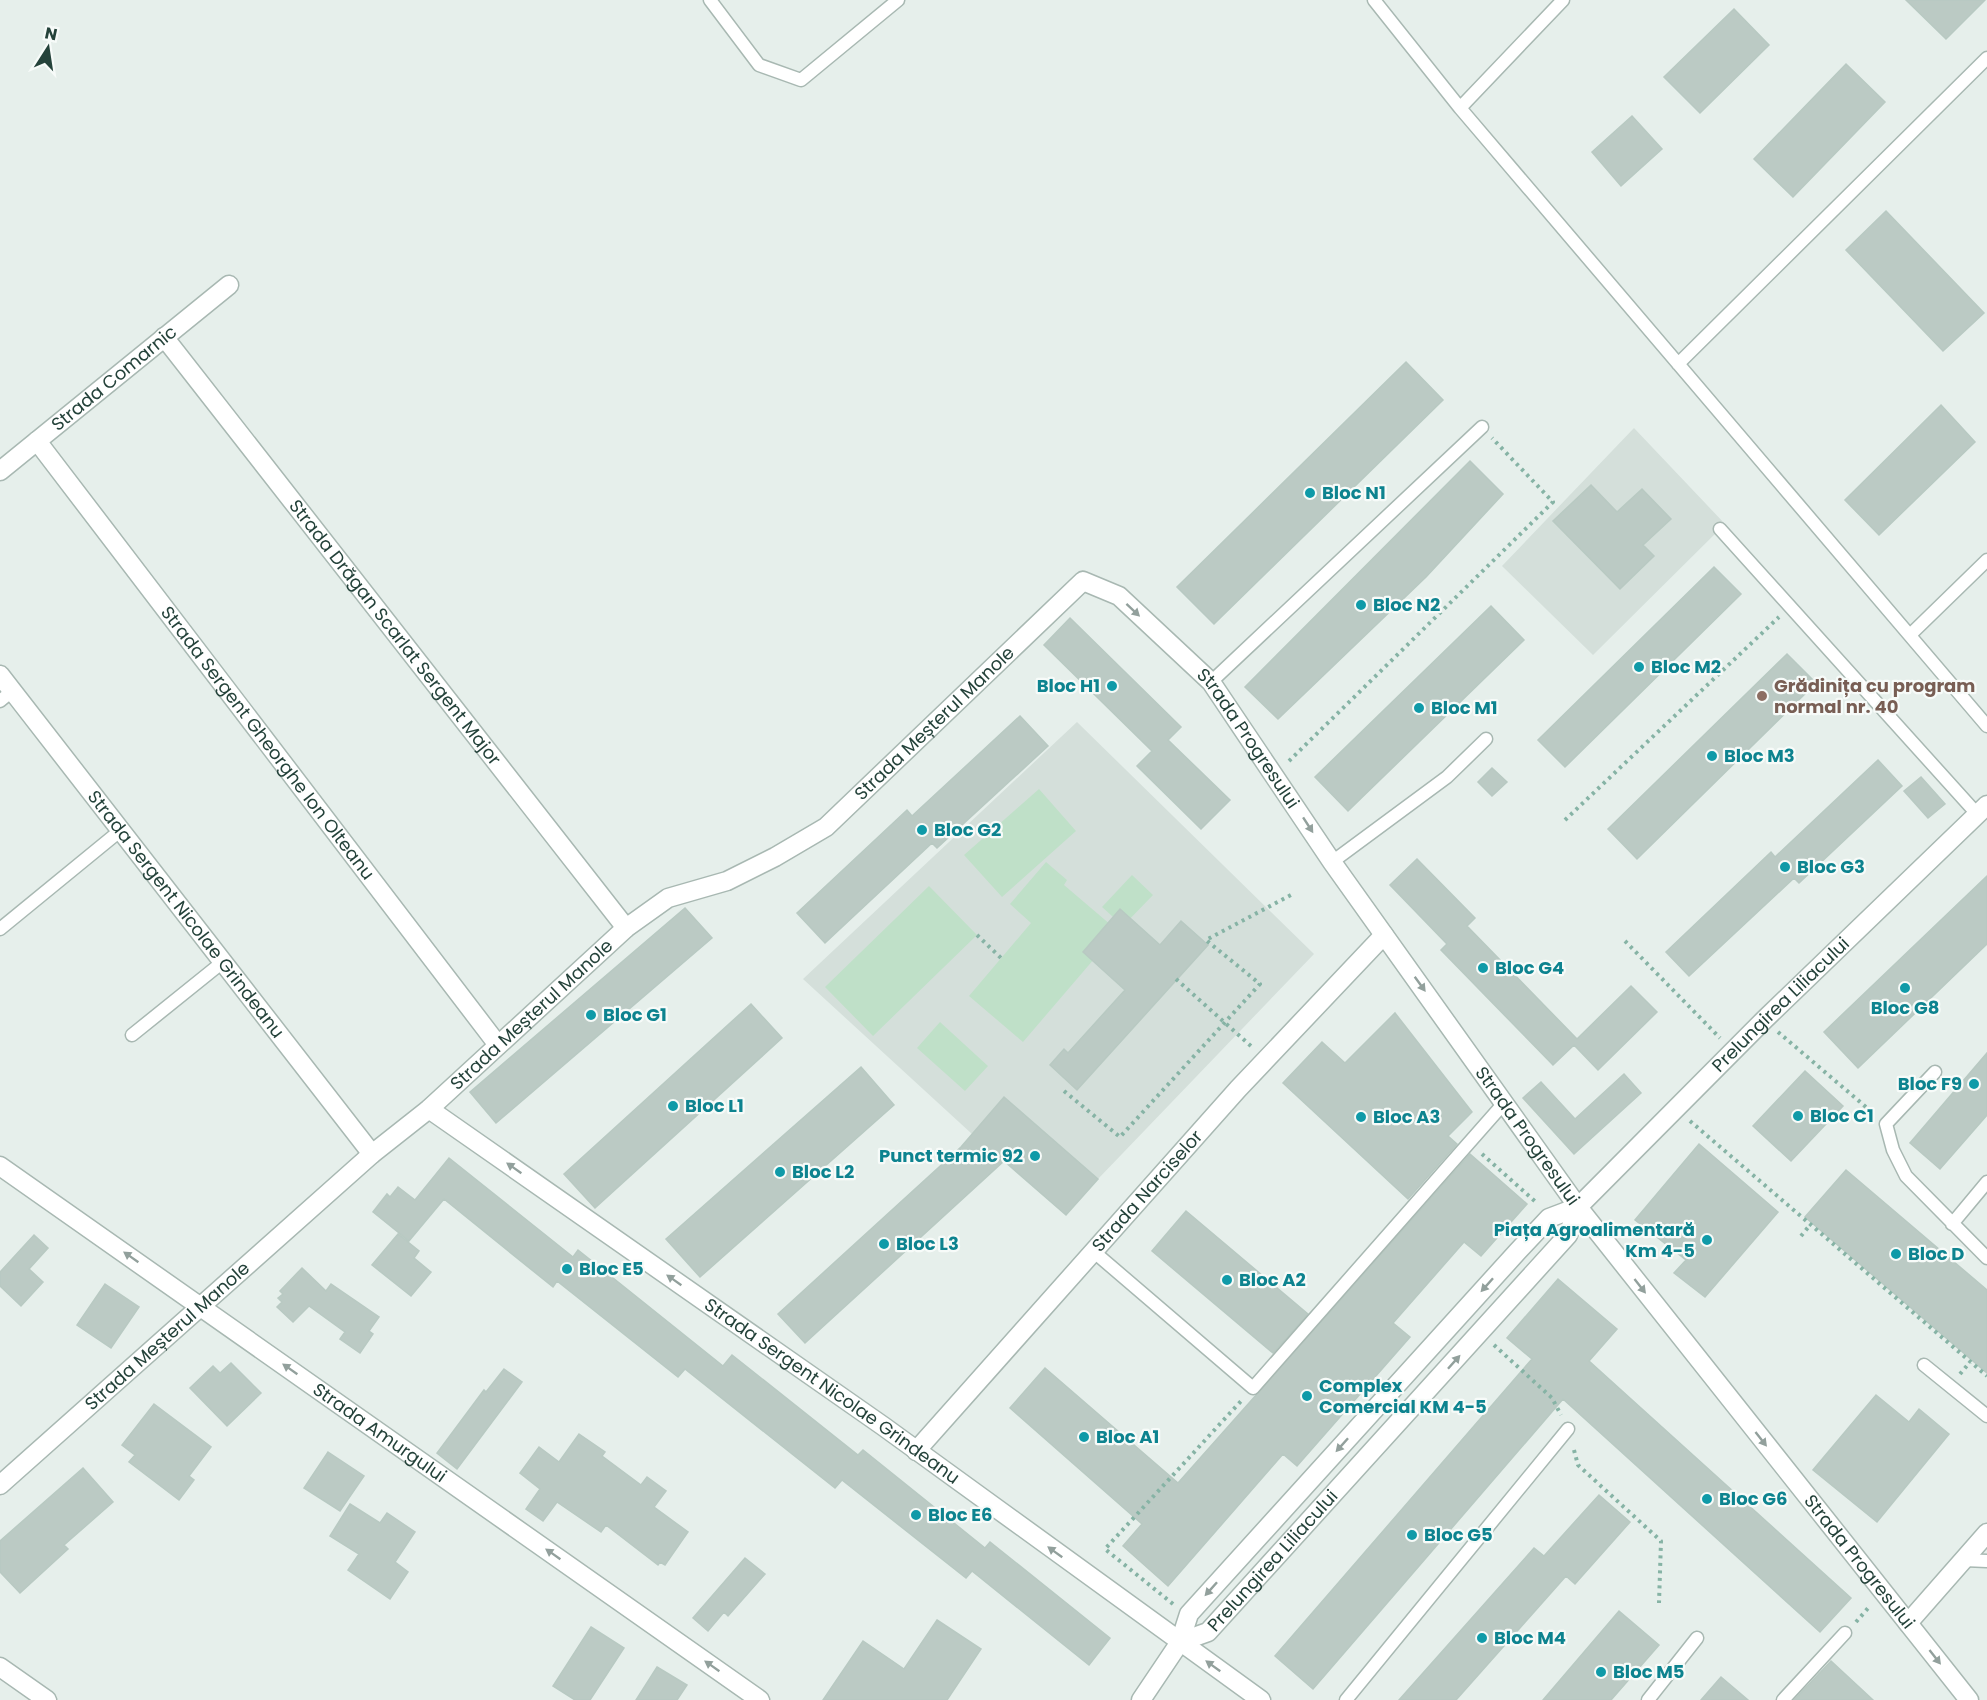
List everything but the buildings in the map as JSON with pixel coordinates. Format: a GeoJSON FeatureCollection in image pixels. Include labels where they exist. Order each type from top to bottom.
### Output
{"type":"FeatureCollection","features":[{"type":"Feature","properties":{"kind":"street","name":"Strada Comarnic"},"geometry":{"type":"LineString","coordinates":[[0,471],[229,285]]}},
{"type":"Feature","properties":{"kind":"street","name":"Strada Drăgan Scarlat Sergent Major"},"geometry":{"type":"LineString","coordinates":[[164,337],[626,928]]}},
{"type":"Feature","properties":{"kind":"street","name":"Strada Sergent Gheorghe Ion Olteanu"},"geometry":{"type":"LineString","coordinates":[[37,441],[498,1045]]}},
{"type":"Feature","properties":{"kind":"street","name":"Strada Meșterul Manole"},"geometry":{"type":"LineString","coordinates":[[0,1485],[372,1154],[429,1109],[626,928],[669,898],[727,880],[775,857],[826,827],[1083,581]]}},
{"type":"Feature","properties":{"kind":"street","name":"Strada Progresului"},"geometry":{"type":"LineString","coordinates":[[1083,581],[1119,596],[1211,682],[1276,774],[1332,862],[1578,1207],[1969,1700]]}},
{"type":"Feature","properties":{"kind":"street","name":"Strada Sergent Nicolae Grindeanu"},"geometry":{"type":"LineString","coordinates":[[0,675],[6,696],[121,830],[372,1154]]}},
{"type":"Feature","properties":{"kind":"street","name":"Prelungirea Liliacului"},"geometry":{"type":"LineString","coordinates":[[1180,1642],[1190,1614],[1549,1218],[1578,1207],[1764,1020],[1982,810]]}},
{"type":"Feature","properties":{"kind":"street","name":"Strada Narciselor"},"geometry":{"type":"LineString","coordinates":[[916,1451],[1266,1059],[1384,935]]}},
{"type":"Feature","properties":{"kind":"street","name":"Strada Sergent Nicolae Grindeanu"},"geometry":{"type":"LineString","coordinates":[[429,1109],[916,1451],[1261,1700]]}},
{"type":"Feature","properties":{"kind":"street","name":"Strada Amurgului"},"geometry":{"type":"LineString","coordinates":[[0,1166],[201,1305],[760,1700]]}},
{"type":"Feature","properties":{"kind":"street","name":"Prelungirea Liliacului"},"geometry":{"type":"LineString","coordinates":[[1180,1642],[1208,1632],[1568,1234],[1578,1207]]}},
{"type":"Feature","properties":{"kind":"street"},"geometry":{"type":"LineString","coordinates":[[1908,1623],[1987,1533]]}},
{"type":"Feature","properties":{"kind":"street"},"geometry":{"type":"LineString","coordinates":[[1141,1700],[1180,1642]]}},
{"type":"Feature","properties":{"kind":"street"},"geometry":{"type":"LineString","coordinates":[[0,1667],[47,1700]]}},
{"type":"Feature","properties":{"kind":"lane"},"geometry":{"type":"LineString","coordinates":[[710,0],[759,65],[801,80],[898,0]]}},
{"type":"Feature","properties":{"kind":"lane"},"geometry":{"type":"LineString","coordinates":[[1374,0],[1460,108],[1987,726]]}},
{"type":"Feature","properties":{"kind":"lane"},"geometry":{"type":"LineString","coordinates":[[1460,108],[1563,0]]}},
{"type":"Feature","properties":{"kind":"lane"},"geometry":{"type":"LineString","coordinates":[[1678,364],[1987,58]]}},
{"type":"Feature","properties":{"kind":"lane"},"geometry":{"type":"LineString","coordinates":[[1211,682],[1482,426]]}},
{"type":"Feature","properties":{"kind":"lane"},"geometry":{"type":"LineString","coordinates":[[1720,529],[1982,810]]}},
{"type":"Feature","properties":{"kind":"lane"},"geometry":{"type":"LineString","coordinates":[[1910,635],[1987,560]]}},
{"type":"Feature","properties":{"kind":"lane"},"geometry":{"type":"LineString","coordinates":[[1332,862],[1447,777],[1486,739]]}},
{"type":"Feature","properties":{"kind":"lane"},"geometry":{"type":"LineString","coordinates":[[0,929],[121,830]]}},
{"type":"Feature","properties":{"kind":"lane"},"geometry":{"type":"LineString","coordinates":[[132,1035],[224,961]]}},
{"type":"Feature","properties":{"kind":"lane"},"geometry":{"type":"LineString","coordinates":[[1935,1072],[1886,1124],[1893,1150],[1905,1176],[1987,1258]]}},
{"type":"Feature","properties":{"kind":"lane"},"geometry":{"type":"LineString","coordinates":[[1093,1251],[1253,1388],[1505,1102]]}},
{"type":"Feature","properties":{"kind":"lane"},"geometry":{"type":"LineString","coordinates":[[1952,1224],[1987,1182]]}},
{"type":"Feature","properties":{"kind":"lane"},"geometry":{"type":"LineString","coordinates":[[1924,1365],[1987,1416]]}},
{"type":"Feature","properties":{"kind":"lane"},"geometry":{"type":"LineString","coordinates":[[1346,1700],[1568,1429]]}},
{"type":"Feature","properties":{"kind":"lane"},"geometry":{"type":"LineString","coordinates":[[1964,1560],[1987,1561]]}},
{"type":"Feature","properties":{"kind":"lane"},"geometry":{"type":"LineString","coordinates":[[1783,1700],[1845,1634]]}},
{"type":"Feature","properties":{"kind":"lane"},"geometry":{"type":"LineString","coordinates":[[1648,1700],[1697,1638]]}},
{"type":"Feature","properties":{"kind":"path"},"geometry":{"type":"LineString","coordinates":[[1276,774],[1553,502],[1482,426]]}},
{"type":"Feature","properties":{"kind":"path"},"geometry":{"type":"LineString","coordinates":[[1565,820],[1791,607]]}},
{"type":"Feature","properties":{"kind":"path"},"geometry":{"type":"LineString","coordinates":[[1064,1091],[1120,1137],[1260,984],[1206,940],[1291,895]]}},
{"type":"Feature","properties":{"kind":"path"},"geometry":{"type":"LineString","coordinates":[[977,935],[1001,958]]}},
{"type":"Feature","properties":{"kind":"path"},"geometry":{"type":"LineString","coordinates":[[1625,941],[1734,1051]]}},
{"type":"Feature","properties":{"kind":"path"},"geometry":{"type":"LineString","coordinates":[[1176,979],[1266,1059]]}},
{"type":"Feature","properties":{"kind":"path"},"geometry":{"type":"LineString","coordinates":[[1764,1020],[1886,1124]]}},
{"type":"Feature","properties":{"kind":"path"},"geometry":{"type":"LineString","coordinates":[[1676,1109],[1987,1376]]}},
{"type":"Feature","properties":{"kind":"path"},"geometry":{"type":"LineString","coordinates":[[1469,1142],[1542,1207]]}},
{"type":"Feature","properties":{"kind":"path"},"geometry":{"type":"LineString","coordinates":[[1801,1236],[1810,1225]]}},
{"type":"Feature","properties":{"kind":"path"},"geometry":{"type":"LineString","coordinates":[[1480,1333],[1552,1398],[1568,1429],[1578,1465],[1661,1541],[1659,1603]]}},
{"type":"Feature","properties":{"kind":"path"},"geometry":{"type":"LineString","coordinates":[[1175,1605],[1106,1549],[1253,1388]]}},
{"type":"Feature","properties":{"kind":"path"},"geometry":{"type":"LineString","coordinates":[[1845,1634],[1883,1592]]}},
{"type":"Feature","properties":{"kind":"shaded area"},"geometry":{"type":"Polygon","coordinates":[[[1634,428],[1725,524],[1593,655],[1502,566],[1634,428]]]}},
{"type":"Feature","properties":{"kind":"shaded area"},"geometry":{"type":"Polygon","coordinates":[[[1077,722],[1314,954],[1098,1179],[1004,1097],[972,1134],[803,979],[1077,722]]]}},
{"type":"Feature","properties":{"kind":"green space"},"geometry":{"type":"Polygon","coordinates":[[[1039,789],[1076,831],[1002,897],[964,855],[1039,789]]]}},
{"type":"Feature","properties":{"kind":"green space"},"geometry":{"type":"Polygon","coordinates":[[[1046,862],[1067,880],[1064,885],[1118,931],[1023,1042],[969,996],[1031,923],[1010,904],[1046,862]]]}},
{"type":"Feature","properties":{"kind":"green space"},"geometry":{"type":"Polygon","coordinates":[[[1132,875],[1153,895],[1123,926],[1102,907],[1132,875]]]}},
{"type":"Feature","properties":{"kind":"green space"},"geometry":{"type":"Polygon","coordinates":[[[929,886],[977,935],[873,1036],[825,987],[929,886]]]}},
{"type":"Feature","properties":{"kind":"green space"},"geometry":{"type":"Polygon","coordinates":[[[940,1022],[988,1066],[965,1091],[917,1048],[940,1022]]]}},
{"type":"Feature","properties":{"kind":"place","name":"Bloc N1"},"geometry":{"type":"Point","coordinates":[1310,493]}},
{"type":"Feature","properties":{"kind":"place","name":"Bloc N2"},"geometry":{"type":"Point","coordinates":[1361,605]}},
{"type":"Feature","properties":{"kind":"place","name":"Bloc M2"},"geometry":{"type":"Point","coordinates":[1639,667]}},
{"type":"Feature","properties":{"kind":"place","name":"Bloc H1"},"geometry":{"type":"Point","coordinates":[1112,686]}},
{"type":"Feature","properties":{"kind":"place","name":"Grădinița cu program normal nr. 40"},"geometry":{"type":"Point","coordinates":[1762,696]}},
{"type":"Feature","properties":{"kind":"place","name":"Bloc M1"},"geometry":{"type":"Point","coordinates":[1419,708]}},
{"type":"Feature","properties":{"kind":"place","name":"Bloc M3"},"geometry":{"type":"Point","coordinates":[1712,756]}},
{"type":"Feature","properties":{"kind":"place","name":"Bloc G2"},"geometry":{"type":"Point","coordinates":[922,830]}},
{"type":"Feature","properties":{"kind":"place","name":"Bloc G3"},"geometry":{"type":"Point","coordinates":[1785,867]}},
{"type":"Feature","properties":{"kind":"place","name":"Bloc G4"},"geometry":{"type":"Point","coordinates":[1483,968]}},
{"type":"Feature","properties":{"kind":"place","name":"Bloc G8"},"geometry":{"type":"Point","coordinates":[1905,988]}},
{"type":"Feature","properties":{"kind":"place","name":"Bloc G1"},"geometry":{"type":"Point","coordinates":[591,1015]}},
{"type":"Feature","properties":{"kind":"place","name":"Bloc F9"},"geometry":{"type":"Point","coordinates":[1974,1084]}},
{"type":"Feature","properties":{"kind":"place","name":"Bloc L1"},"geometry":{"type":"Point","coordinates":[673,1106]}},
{"type":"Feature","properties":{"kind":"place","name":"Bloc C1"},"geometry":{"type":"Point","coordinates":[1798,1116]}},
{"type":"Feature","properties":{"kind":"place","name":"Bloc A3"},"geometry":{"type":"Point","coordinates":[1361,1117]}},
{"type":"Feature","properties":{"kind":"place","name":"Punct termic 92"},"geometry":{"type":"Point","coordinates":[1035,1156]}},
{"type":"Feature","properties":{"kind":"place","name":"Bloc L2"},"geometry":{"type":"Point","coordinates":[780,1172]}},
{"type":"Feature","properties":{"kind":"place","name":"Piața Agroalimentară Km 4-5"},"geometry":{"type":"Point","coordinates":[1707,1240]}},
{"type":"Feature","properties":{"kind":"place","name":"Bloc L3"},"geometry":{"type":"Point","coordinates":[884,1244]}},
{"type":"Feature","properties":{"kind":"place","name":"Bloc D"},"geometry":{"type":"Point","coordinates":[1896,1254]}},
{"type":"Feature","properties":{"kind":"place","name":"Bloc E5"},"geometry":{"type":"Point","coordinates":[567,1269]}},
{"type":"Feature","properties":{"kind":"place","name":"Bloc A2"},"geometry":{"type":"Point","coordinates":[1227,1280]}},
{"type":"Feature","properties":{"kind":"place","name":"Complex Comercial KM 4-5"},"geometry":{"type":"Point","coordinates":[1307,1396]}},
{"type":"Feature","properties":{"kind":"place","name":"Bloc A1"},"geometry":{"type":"Point","coordinates":[1084,1437]}},
{"type":"Feature","properties":{"kind":"place","name":"Bloc G6"},"geometry":{"type":"Point","coordinates":[1707,1499]}},
{"type":"Feature","properties":{"kind":"place","name":"Bloc E6"},"geometry":{"type":"Point","coordinates":[916,1515]}},
{"type":"Feature","properties":{"kind":"place","name":"Bloc G5"},"geometry":{"type":"Point","coordinates":[1412,1535]}},
{"type":"Feature","properties":{"kind":"place","name":"Bloc M4"},"geometry":{"type":"Point","coordinates":[1482,1638]}},
{"type":"Feature","properties":{"kind":"place","name":"Bloc M5"},"geometry":{"type":"Point","coordinates":[1601,1672]}}]}
